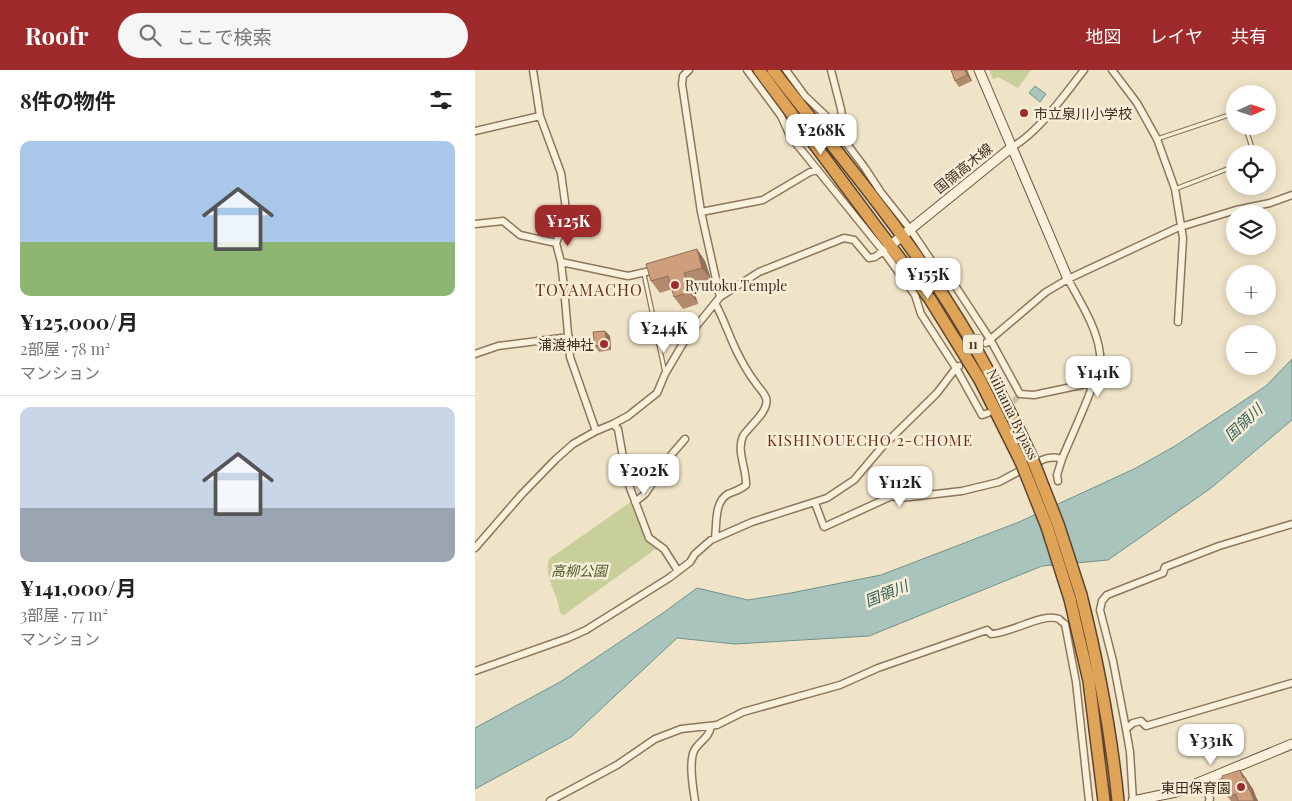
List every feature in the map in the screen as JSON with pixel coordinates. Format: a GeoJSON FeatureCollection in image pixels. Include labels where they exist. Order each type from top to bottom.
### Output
{"type":"FeatureCollection","features":[{"type":"Feature","properties":{"kind":"highway","name":"Niihama Bypass"},"geometry":{"type":"LineString","coordinates":[[759,70],[888,248],[930,299],[1027,460]]}},
{"type":"Feature","properties":{"kind":"highway","name":"Niihama Bypass"},"geometry":{"type":"LineString","coordinates":[[773,70],[906,233],[991,375],[1027,460],[1058,524],[1075,597],[1103,690],[1113,749],[1118,801]]}},
{"type":"Feature","properties":{"kind":"highway","name":"Niihama Bypass"},"geometry":{"type":"LineString","coordinates":[[1075,597],[1089,681],[1104,801]]}},
{"type":"Feature","properties":{"kind":"main road","name":"国領高木線"},"geometry":{"type":"LineString","coordinates":[[888,248],[1012,147],[979,70]]}},
{"type":"Feature","properties":{"kind":"main road"},"geometry":{"type":"LineString","coordinates":[[1012,147],[1068,279]]}},
{"type":"Feature","properties":{"kind":"main road"},"geometry":{"type":"LineString","coordinates":[[1133,801],[1176,792],[1292,744]]}},
{"type":"Feature","properties":{"kind":"street"},"geometry":{"type":"LineString","coordinates":[[533,70],[540,116],[561,173],[567,216],[556,243],[561,262],[570,357],[595,431]]}},
{"type":"Feature","properties":{"kind":"street"},"geometry":{"type":"LineString","coordinates":[[689,70],[683,76],[682,84],[701,212],[720,297]]}},
{"type":"Feature","properties":{"kind":"street"},"geometry":{"type":"LineString","coordinates":[[747,70],[781,116],[790,136],[888,248],[915,295],[921,314],[958,367],[982,415],[988,413]]}},
{"type":"Feature","properties":{"kind":"street"},"geometry":{"type":"LineString","coordinates":[[786,70],[836,131],[906,233],[937,269],[952,281],[1020,394],[1034,395],[1086,384],[1091,387]]}},
{"type":"Feature","properties":{"kind":"street"},"geometry":{"type":"LineString","coordinates":[[831,70],[843,125],[836,131]]}},
{"type":"Feature","properties":{"kind":"street"},"geometry":{"type":"LineString","coordinates":[[1012,147],[1024,141],[1084,70]]}},
{"type":"Feature","properties":{"kind":"street"},"geometry":{"type":"LineString","coordinates":[[1112,70],[1137,103],[1157,139],[1175,189],[1183,238],[1178,322]]}},
{"type":"Feature","properties":{"kind":"street"},"geometry":{"type":"LineString","coordinates":[[475,131],[540,116]]}},
{"type":"Feature","properties":{"kind":"street"},"geometry":{"type":"LineString","coordinates":[[701,212],[763,200],[810,172],[818,170]]}},
{"type":"Feature","properties":{"kind":"street"},"geometry":{"type":"LineString","coordinates":[[988,341],[1046,292],[1068,279],[1182,227],[1237,210],[1271,203],[1292,195]]}},
{"type":"Feature","properties":{"kind":"street"},"geometry":{"type":"LineString","coordinates":[[475,224],[503,221],[520,235],[556,243]]}},
{"type":"Feature","properties":{"kind":"street"},"geometry":{"type":"LineString","coordinates":[[475,548],[556,459],[573,444],[595,431],[628,416],[657,393],[665,374],[685,340],[720,297],[759,272],[844,238],[854,240],[869,258],[875,257],[888,248]]}},
{"type":"Feature","properties":{"kind":"street"},"geometry":{"type":"LineString","coordinates":[[701,256],[710,254]]}},
{"type":"Feature","properties":{"kind":"street"},"geometry":{"type":"LineString","coordinates":[[561,262],[628,276],[644,274],[664,268]]}},
{"type":"Feature","properties":{"kind":"street"},"geometry":{"type":"LineString","coordinates":[[1058,481],[1057,475],[1062,459],[1100,361],[1099,347],[1092,326],[1068,279]]}},
{"type":"Feature","properties":{"kind":"street"},"geometry":{"type":"LineString","coordinates":[[715,303],[737,352],[766,398],[766,405],[759,418],[743,436],[741,455],[745,469],[746,486],[726,495],[719,505],[715,538]]}},
{"type":"Feature","properties":{"kind":"street"},"geometry":{"type":"LineString","coordinates":[[475,354],[498,346],[569,337]]}},
{"type":"Feature","properties":{"kind":"street"},"geometry":{"type":"LineString","coordinates":[[475,671],[586,630],[678,571],[690,562],[702,547],[715,538],[752,522],[827,498],[854,480],[882,447],[931,399],[958,367]]}},
{"type":"Feature","properties":{"kind":"street"},"geometry":{"type":"LineString","coordinates":[[613,424],[618,429],[627,480],[649,538],[664,549],[678,571]]}},
{"type":"Feature","properties":{"kind":"street"},"geometry":{"type":"LineString","coordinates":[[635,502],[645,494],[672,454],[685,439]]}},
{"type":"Feature","properties":{"kind":"street"},"geometry":{"type":"LineString","coordinates":[[815,503],[825,527],[892,496],[901,498],[962,491],[999,482],[1043,459],[1056,456],[1062,459]]}},
{"type":"Feature","properties":{"kind":"street"},"geometry":{"type":"LineString","coordinates":[[1133,801],[1127,729],[1100,610],[1102,601],[1107,595],[1163,573],[1165,567],[1219,546],[1292,524]]}},
{"type":"Feature","properties":{"kind":"street"},"geometry":{"type":"LineString","coordinates":[[550,801],[617,765],[655,739],[681,729],[717,725],[743,712],[840,685],[878,668],[987,630],[991,634],[1000,634],[1044,619],[1058,619],[1065,624],[1076,682],[1089,801]]}},
{"type":"Feature","properties":{"kind":"street"},"geometry":{"type":"LineString","coordinates":[[1127,729],[1141,721],[1146,726],[1292,683]]}},
{"type":"Feature","properties":{"kind":"street"},"geometry":{"type":"LineString","coordinates":[[695,801],[692,780],[692,754],[710,732],[711,726]]}},
{"type":"Feature","properties":{"kind":"street"},"geometry":{"type":"LineString","coordinates":[[1203,782],[1209,801]]}},
{"type":"Feature","properties":{"kind":"lane"},"geometry":{"type":"LineString","coordinates":[[1157,139],[1226,116]]}},
{"type":"Feature","properties":{"kind":"lane"},"geometry":{"type":"LineString","coordinates":[[1175,189],[1226,169]]}},
{"type":"Feature","properties":{"kind":"lane"},"geometry":{"type":"LineString","coordinates":[[644,274],[665,374]]}},
{"type":"Feature","properties":{"kind":"green space"},"geometry":{"type":"Polygon","coordinates":[[[989,70],[1031,70],[1018,88],[998,77],[993,79],[989,70]]]}},
{"type":"Feature","properties":{"kind":"green space","name":"高柳公園"},"geometry":{"type":"Polygon","coordinates":[[[632,501],[647,540],[657,548],[564,615],[560,613],[548,573],[549,559],[632,501]]]}},
{"type":"Feature","properties":{"kind":"water"},"geometry":{"type":"Polygon","coordinates":[[[1035,86],[1046,94],[1040,102],[1029,93],[1035,86]]]}},
{"type":"Feature","properties":{"kind":"water","name":"国領川"},"geometry":{"type":"Polygon","coordinates":[[[1292,359],[1292,420],[1211,488],[1108,560],[1042,566],[869,636],[735,644],[677,638],[571,737],[475,789],[475,728],[560,682],[697,588],[748,600],[881,575],[1019,522],[1136,468],[1175,446],[1266,386],[1292,359]]]}},
{"type":"Feature","properties":{"kind":"building"},"geometry":{"type":"Polygon","coordinates":[[[951,70],[965,70],[967,75],[955,81],[951,70]]]}},
{"type":"Feature","properties":{"kind":"building"},"geometry":{"type":"Polygon","coordinates":[[[697,249],[702,268],[684,273],[690,292],[674,297],[668,276],[651,281],[646,264],[697,249]]]}},
{"type":"Feature","properties":{"kind":"building"},"geometry":{"type":"Polygon","coordinates":[[[605,331],[607,344],[595,346],[593,332],[605,331]]]}},
{"type":"Feature","properties":{"kind":"building"},"geometry":{"type":"Polygon","coordinates":[[[1240,770],[1243,778],[1245,777],[1254,801],[1238,801],[1236,794],[1228,797],[1222,776],[1240,770]]]}},
{"type":"Feature","properties":{"kind":"tunnel"},"geometry":{"type":"LineString","coordinates":[[1005,405],[1015,400],[1020,394]]}},
{"type":"Feature","properties":{"kind":"place","name":"市立泉川小学校"},"geometry":{"type":"Point","coordinates":[1024,113]}},
{"type":"Feature","properties":{"kind":"place","name":"Ryutoku Temple"},"geometry":{"type":"Point","coordinates":[675,285]}},
{"type":"Feature","properties":{"kind":"place","name":"浦渡神社"},"geometry":{"type":"Point","coordinates":[604,344]}},
{"type":"Feature","properties":{"kind":"place","name":"東田保育園"},"geometry":{"type":"Point","coordinates":[1241,787]}},
{"type":"Feature","properties":{"kind":"district","name":"TOYAMACHO"},"geometry":{"type":"Point","coordinates":[589,289]}},
{"type":"Feature","properties":{"kind":"district","name":"KISHINOUECHO 2-CHOME"},"geometry":{"type":"Point","coordinates":[870,440]}}]}
